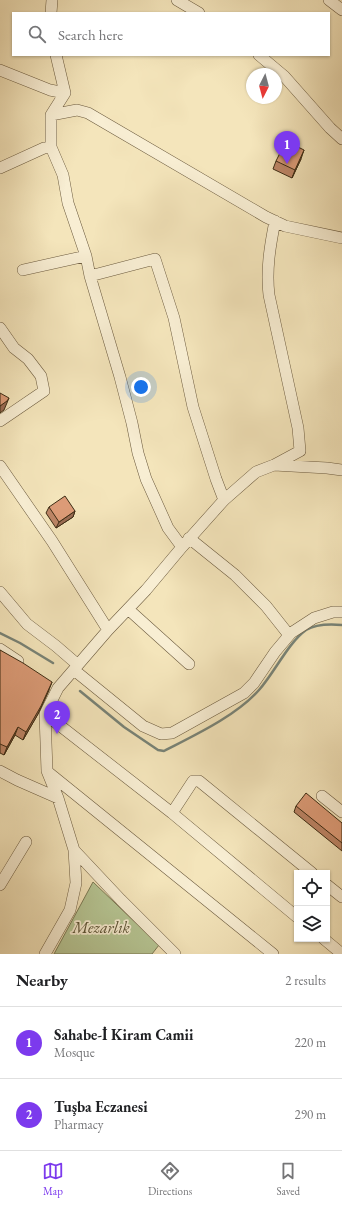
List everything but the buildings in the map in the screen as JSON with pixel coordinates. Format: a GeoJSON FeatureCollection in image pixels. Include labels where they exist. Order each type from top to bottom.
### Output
{"type":"FeatureCollection","features":[{"type":"Feature","properties":{"kind":"street"},"geometry":{"type":"LineString","coordinates":[[51,12],[52,0]]}},
{"type":"Feature","properties":{"kind":"street"},"geometry":{"type":"LineString","coordinates":[[177,0],[197,12]]}},
{"type":"Feature","properties":{"kind":"street"},"geometry":{"type":"LineString","coordinates":[[329,0],[342,10]]}},
{"type":"Feature","properties":{"kind":"street"},"geometry":{"type":"LineString","coordinates":[[56,56],[65,93],[51,115],[51,147],[63,175],[68,203],[86,256],[90,276],[120,377],[138,453],[146,479],[168,528],[235,575],[266,606],[289,635]]}},
{"type":"Feature","properties":{"kind":"street"},"geometry":{"type":"LineString","coordinates":[[260,56],[284,76],[342,140]]}},
{"type":"Feature","properties":{"kind":"street"},"geometry":{"type":"LineString","coordinates":[[0,70],[50,90],[65,93]]}},
{"type":"Feature","properties":{"kind":"street"},"geometry":{"type":"LineString","coordinates":[[51,115],[77,110],[88,113],[266,217],[285,226],[342,238]]}},
{"type":"Feature","properties":{"kind":"street"},"geometry":{"type":"LineString","coordinates":[[0,168],[44,148],[51,147]]}},
{"type":"Feature","properties":{"kind":"street"},"geometry":{"type":"LineString","coordinates":[[45,954],[70,910],[76,883],[74,850],[58,798],[47,771],[45,714],[58,688],[224,500],[256,472],[274,465],[300,451],[298,428],[267,281],[270,244],[275,221]]}},
{"type":"Feature","properties":{"kind":"street"},"geometry":{"type":"LineString","coordinates":[[23,270],[86,256]]}},
{"type":"Feature","properties":{"kind":"street"},"geometry":{"type":"LineString","coordinates":[[90,276],[155,259],[174,318],[193,407],[224,500]]}},
{"type":"Feature","properties":{"kind":"street"},"geometry":{"type":"LineString","coordinates":[[0,328],[14,348],[28,358],[41,376],[44,391],[0,421]]}},
{"type":"Feature","properties":{"kind":"street"},"geometry":{"type":"LineString","coordinates":[[274,465],[342,470]]}},
{"type":"Feature","properties":{"kind":"street"},"geometry":{"type":"LineString","coordinates":[[0,466],[52,541],[108,630]]}},
{"type":"Feature","properties":{"kind":"street"},"geometry":{"type":"LineString","coordinates":[[0,592],[27,624],[56,646],[76,668],[143,726],[161,734],[172,733],[244,693],[254,683],[275,652],[289,635],[314,618],[333,612],[342,612]]}},
{"type":"Feature","properties":{"kind":"street"},"geometry":{"type":"LineString","coordinates":[[128,609],[189,664]]}},
{"type":"Feature","properties":{"kind":"street"},"geometry":{"type":"LineString","coordinates":[[0,649],[28,668]]}},
{"type":"Feature","properties":{"kind":"street"},"geometry":{"type":"LineString","coordinates":[[46,680],[58,688]]}},
{"type":"Feature","properties":{"kind":"street"},"geometry":{"type":"LineString","coordinates":[[45,714],[172,813],[294,914]]}},
{"type":"Feature","properties":{"kind":"street"},"geometry":{"type":"LineString","coordinates":[[0,771],[58,798]]}},
{"type":"Feature","properties":{"kind":"street"},"geometry":{"type":"LineString","coordinates":[[47,771],[273,954]]}},
{"type":"Feature","properties":{"kind":"street"},"geometry":{"type":"LineString","coordinates":[[172,813],[193,781],[199,781],[308,870]]}},
{"type":"Feature","properties":{"kind":"street"},"geometry":{"type":"LineString","coordinates":[[322,796],[342,812]]}},
{"type":"Feature","properties":{"kind":"street"},"geometry":{"type":"LineString","coordinates":[[0,885],[26,842]]}},
{"type":"Feature","properties":{"kind":"street"},"geometry":{"type":"LineString","coordinates":[[74,850],[175,954]]}},
{"type":"Feature","properties":{"kind":"street"},"geometry":{"type":"LineString","coordinates":[[330,887],[342,897]]}},
{"type":"Feature","properties":{"kind":"street"},"geometry":{"type":"LineString","coordinates":[[328,942],[342,954]]}},
{"type":"Feature","properties":{"kind":"green space","name":"Mezarlık"},"geometry":{"type":"Polygon","coordinates":[[[93,882],[159,945],[152,954],[54,954],[93,882]]]}},
{"type":"Feature","properties":{"kind":"waterway"},"geometry":{"type":"LineString","coordinates":[[80,691],[124,727],[158,750],[164,751],[227,717],[250,699],[265,683],[293,642],[306,630],[319,626],[342,625]]}},
{"type":"Feature","properties":{"kind":"waterway"},"geometry":{"type":"LineString","coordinates":[[0,633],[53,663]]}},
{"type":"Feature","properties":{"kind":"place","name":"Sahabe-İ Kiram Camii"},"geometry":{"type":"Point","coordinates":[287,164]}},
{"type":"Feature","properties":{"kind":"place","name":"Tuşba Eczanesi"},"geometry":{"type":"Point","coordinates":[57,734]}}]}
